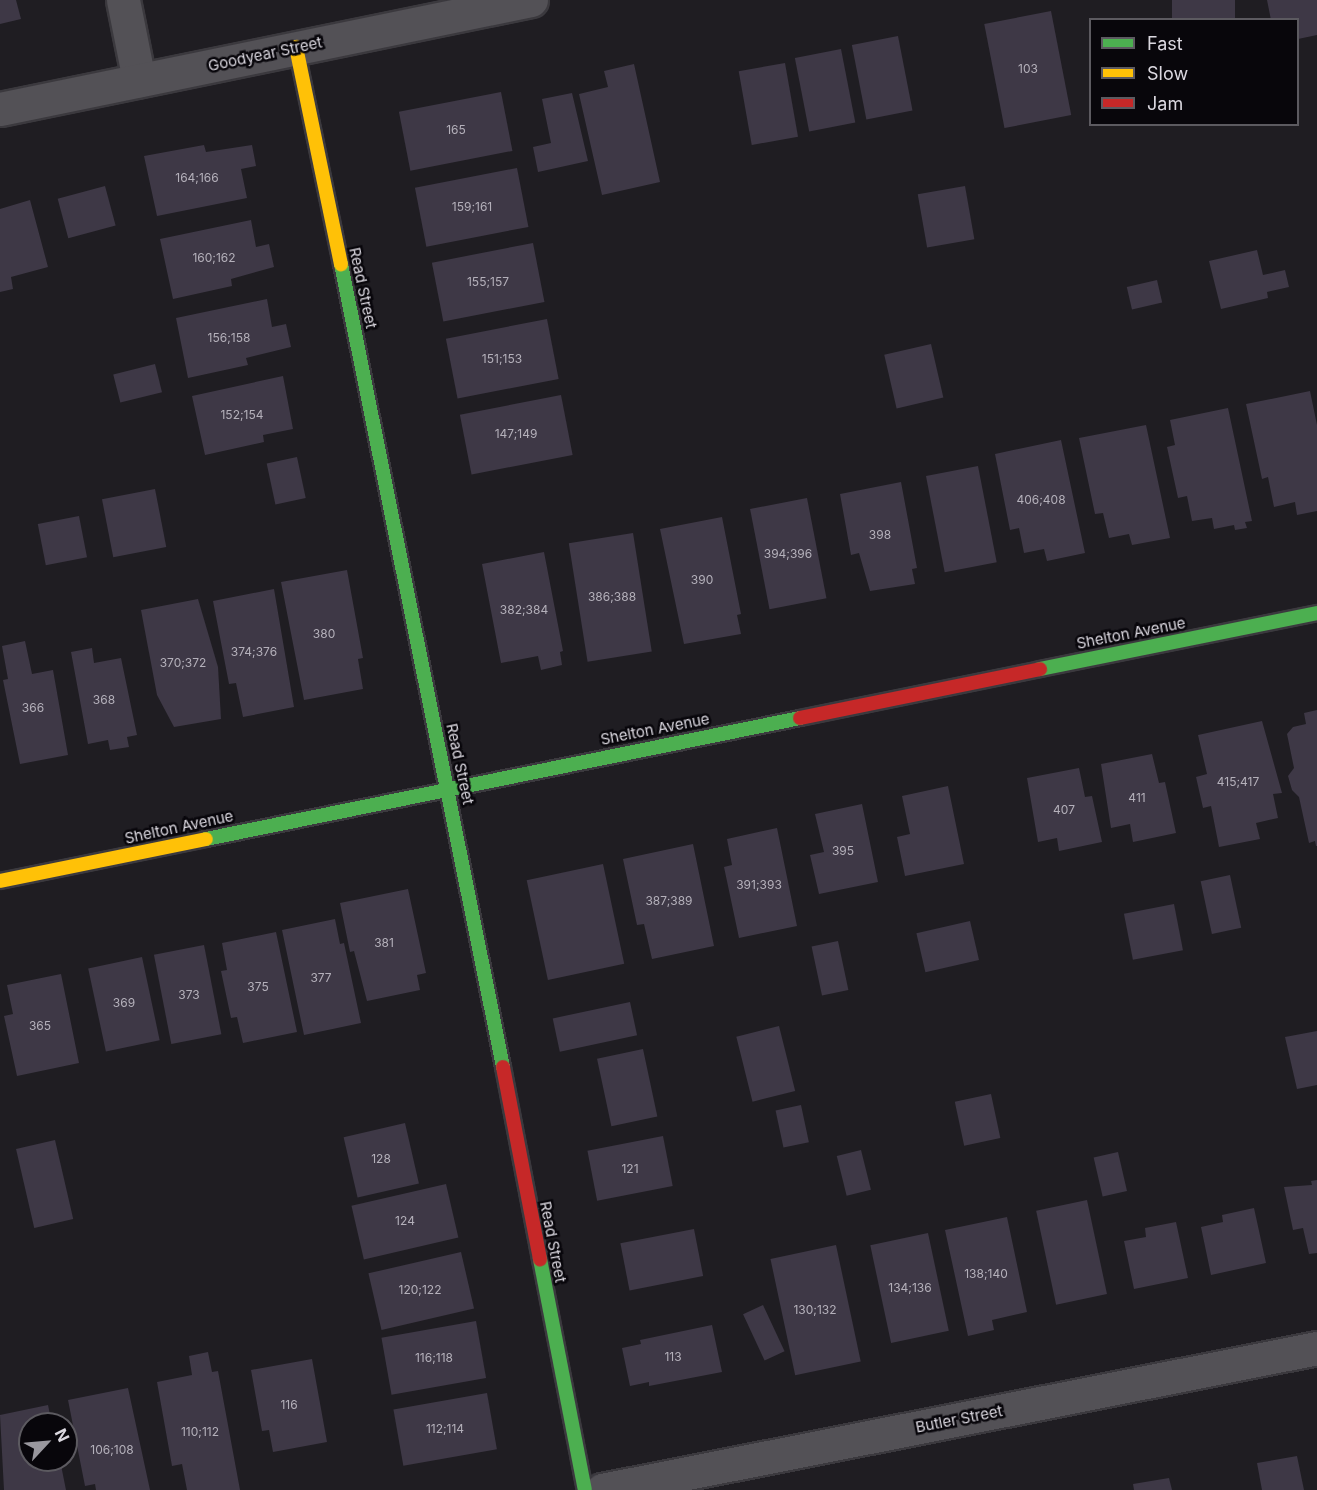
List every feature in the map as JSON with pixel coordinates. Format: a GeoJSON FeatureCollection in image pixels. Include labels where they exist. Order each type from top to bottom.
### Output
{"type":"FeatureCollection","features":[{"type":"Feature","properties":{"kind":"street"},"geometry":{"type":"LineString","coordinates":[[123,0],[139,80]]}},
{"type":"Feature","properties":{"kind":"street","name":"Goodyear Street"},"geometry":{"type":"LineString","coordinates":[[0,110],[531,0]]}},
{"type":"Feature","properties":{"kind":"street","name":"Read Street"},"geometry":{"type":"LineString","coordinates":[[296,47],[448,788],[585,1490]]}},
{"type":"Feature","properties":{"kind":"street","name":"Shelton Avenue"},"geometry":{"type":"LineString","coordinates":[[0,881],[1317,613]]}},
{"type":"Feature","properties":{"kind":"street","name":"Butler Street"},"geometry":{"type":"LineString","coordinates":[[602,1490],[1317,1348]]}},
{"type":"Feature","properties":{"kind":"building"},"geometry":{"type":"Polygon","coordinates":[[[0,0],[16,0],[21,19],[0,24],[0,0]]]}},
{"type":"Feature","properties":{"kind":"building"},"geometry":{"type":"Polygon","coordinates":[[[1172,0],[1235,0],[1235,18],[1172,18],[1172,0]]]}},
{"type":"Feature","properties":{"kind":"building"},"geometry":{"type":"Polygon","coordinates":[[[1267,0],[1317,0],[1317,35],[1299,39],[1299,18],[1271,18],[1267,0]]]}},
{"type":"Feature","properties":{"kind":"building"},"geometry":{"type":"Polygon","coordinates":[[[1051,11],[1071,115],[1004,128],[984,24],[1051,11]]]}},
{"type":"Feature","properties":{"kind":"building"},"geometry":{"type":"Polygon","coordinates":[[[898,36],[913,111],[866,120],[852,45],[898,36]]]}},
{"type":"Feature","properties":{"kind":"building"},"geometry":{"type":"Polygon","coordinates":[[[841,49],[855,123],[809,132],[795,58],[841,49]]]}},
{"type":"Feature","properties":{"kind":"building"},"geometry":{"type":"Polygon","coordinates":[[[785,63],[798,137],[752,145],[739,71],[785,63]]]}},
{"type":"Feature","properties":{"kind":"building"},"geometry":{"type":"Polygon","coordinates":[[[634,64],[660,182],[602,195],[579,94],[608,87],[604,71],[634,64]]]}},
{"type":"Feature","properties":{"kind":"building"},"geometry":{"type":"Polygon","coordinates":[[[501,92],[512,151],[410,171],[399,112],[501,92]]]}},
{"type":"Feature","properties":{"kind":"building"},"geometry":{"type":"Polygon","coordinates":[[[572,93],[588,161],[538,172],[533,147],[551,143],[542,99],[572,93]]]}},
{"type":"Feature","properties":{"kind":"building"},"geometry":{"type":"Polygon","coordinates":[[[204,145],[206,152],[252,145],[256,166],[241,169],[247,198],[157,216],[144,156],[204,145]]]}},
{"type":"Feature","properties":{"kind":"building"},"geometry":{"type":"Polygon","coordinates":[[[517,168],[528,227],[426,247],[415,188],[517,168]]]}},
{"type":"Feature","properties":{"kind":"building"},"geometry":{"type":"Polygon","coordinates":[[[105,186],[116,226],[68,238],[58,199],[105,186]]]}},
{"type":"Feature","properties":{"kind":"building"},"geometry":{"type":"Polygon","coordinates":[[[965,186],[974,239],[927,248],[918,194],[965,186]]]}},
{"type":"Feature","properties":{"kind":"building"},"geometry":{"type":"Polygon","coordinates":[[[30,200],[48,267],[11,277],[13,289],[0,292],[0,209],[30,200]]]}},
{"type":"Feature","properties":{"kind":"building"},"geometry":{"type":"Polygon","coordinates":[[[251,220],[256,247],[269,244],[274,267],[231,279],[232,286],[173,299],[160,239],[251,220]]]}},
{"type":"Feature","properties":{"kind":"building"},"geometry":{"type":"Polygon","coordinates":[[[533,243],[544,302],[443,322],[432,263],[533,243]]]}},
{"type":"Feature","properties":{"kind":"building"},"geometry":{"type":"Polygon","coordinates":[[[1257,250],[1263,275],[1285,270],[1289,287],[1267,292],[1268,298],[1221,309],[1209,261],[1257,250]]]}},
{"type":"Feature","properties":{"kind":"building"},"geometry":{"type":"Polygon","coordinates":[[[1157,280],[1162,302],[1132,309],[1127,287],[1157,280]]]}},
{"type":"Feature","properties":{"kind":"building"},"geometry":{"type":"Polygon","coordinates":[[[267,299],[272,327],[286,324],[291,347],[246,358],[248,365],[188,378],[176,318],[267,299]]]}},
{"type":"Feature","properties":{"kind":"building"},"geometry":{"type":"Polygon","coordinates":[[[547,319],[559,379],[458,399],[446,339],[547,319]]]}},
{"type":"Feature","properties":{"kind":"building"},"geometry":{"type":"Polygon","coordinates":[[[931,344],[943,398],[897,408],[884,355],[931,344]]]}},
{"type":"Feature","properties":{"kind":"building"},"geometry":{"type":"Polygon","coordinates":[[[155,364],[162,392],[120,403],[113,374],[155,364]]]}},
{"type":"Feature","properties":{"kind":"building"},"geometry":{"type":"Polygon","coordinates":[[[283,376],[293,429],[263,435],[264,442],[205,455],[192,396],[283,376]]]}},
{"type":"Feature","properties":{"kind":"building"},"geometry":{"type":"Polygon","coordinates":[[[1310,391],[1317,425],[1317,511],[1297,515],[1295,502],[1274,507],[1268,477],[1262,479],[1246,404],[1310,391]]]}},
{"type":"Feature","properties":{"kind":"building"},"geometry":{"type":"Polygon","coordinates":[[[561,395],[573,455],[472,475],[460,415],[561,395]]]}},
{"type":"Feature","properties":{"kind":"building"},"geometry":{"type":"Polygon","coordinates":[[[1228,408],[1252,521],[1245,522],[1247,528],[1235,530],[1234,525],[1214,529],[1212,518],[1192,521],[1187,496],[1178,498],[1167,447],[1175,445],[1170,420],[1228,408]]]}},
{"type":"Feature","properties":{"kind":"building"},"geometry":{"type":"Polygon","coordinates":[[[1146,425],[1170,538],[1132,545],[1129,534],[1109,538],[1103,513],[1095,514],[1079,438],[1146,425]]]}},
{"type":"Feature","properties":{"kind":"building"},"geometry":{"type":"Polygon","coordinates":[[[1061,440],[1085,553],[1047,561],[1044,549],[1024,553],[1019,528],[1010,530],[995,454],[1061,440]]]}},
{"type":"Feature","properties":{"kind":"building"},"geometry":{"type":"Polygon","coordinates":[[[297,457],[306,498],[275,505],[267,463],[297,457]]]}},
{"type":"Feature","properties":{"kind":"building"},"geometry":{"type":"Polygon","coordinates":[[[978,466],[997,562],[945,572],[926,476],[978,466]]]}},
{"type":"Feature","properties":{"kind":"building"},"geometry":{"type":"Polygon","coordinates":[[[901,482],[917,568],[912,569],[915,584],[870,591],[859,553],[851,555],[840,494],[901,482]]]}},
{"type":"Feature","properties":{"kind":"building"},"geometry":{"type":"Polygon","coordinates":[[[155,489],[166,547],[113,557],[102,499],[155,489]]]}},
{"type":"Feature","properties":{"kind":"building"},"geometry":{"type":"Polygon","coordinates":[[[807,498],[826,598],[770,609],[750,509],[807,498]]]}},
{"type":"Feature","properties":{"kind":"building"},"geometry":{"type":"Polygon","coordinates":[[[79,516],[87,557],[46,565],[38,524],[79,516]]]}},
{"type":"Feature","properties":{"kind":"building"},"geometry":{"type":"Polygon","coordinates":[[[722,517],[741,614],[737,615],[741,634],[684,644],[660,529],[722,517]]]}},
{"type":"Feature","properties":{"kind":"building"},"geometry":{"type":"Polygon","coordinates":[[[633,533],[652,652],[588,662],[569,543],[633,533]]]}},
{"type":"Feature","properties":{"kind":"building"},"geometry":{"type":"Polygon","coordinates":[[[544,552],[563,651],[560,652],[562,665],[541,670],[538,656],[501,663],[482,564],[544,552]]]}},
{"type":"Feature","properties":{"kind":"building"},"geometry":{"type":"Polygon","coordinates":[[[347,570],[363,658],[358,659],[363,689],[304,700],[281,582],[347,570]]]}},
{"type":"Feature","properties":{"kind":"building"},"geometry":{"type":"Polygon","coordinates":[[[274,589],[294,707],[243,717],[236,683],[229,684],[213,601],[274,589]]]}},
{"type":"Feature","properties":{"kind":"building"},"geometry":{"type":"Polygon","coordinates":[[[198,599],[218,667],[221,719],[174,727],[157,695],[141,610],[198,599]]]}},
{"type":"Feature","properties":{"kind":"building"},"geometry":{"type":"Polygon","coordinates":[[[25,641],[32,674],[53,670],[68,755],[20,764],[3,680],[8,679],[2,646],[25,641]]]}},
{"type":"Feature","properties":{"kind":"building"},"geometry":{"type":"Polygon","coordinates":[[[92,648],[94,663],[121,658],[137,735],[127,737],[129,747],[110,750],[108,740],[88,744],[71,652],[92,648]]]}},
{"type":"Feature","properties":{"kind":"building"},"geometry":{"type":"Polygon","coordinates":[[[1317,710],[1316,846],[1315,841],[1309,843],[1299,797],[1292,790],[1288,776],[1294,768],[1287,734],[1293,727],[1306,724],[1304,713],[1317,710]]]}},
{"type":"Feature","properties":{"kind":"building"},"geometry":{"type":"Polygon","coordinates":[[[1262,721],[1282,793],[1273,794],[1278,818],[1256,823],[1260,839],[1219,847],[1211,806],[1203,808],[1196,777],[1207,774],[1198,735],[1262,721]]]}},
{"type":"Feature","properties":{"kind":"building"},"geometry":{"type":"Polygon","coordinates":[[[1152,754],[1159,783],[1165,782],[1176,833],[1133,842],[1130,824],[1111,828],[1101,764],[1152,754]]]}},
{"type":"Feature","properties":{"kind":"building"},"geometry":{"type":"Polygon","coordinates":[[[1079,768],[1085,797],[1092,796],[1102,842],[1059,851],[1057,838],[1038,842],[1027,778],[1079,768]]]}},
{"type":"Feature","properties":{"kind":"building"},"geometry":{"type":"Polygon","coordinates":[[[948,786],[964,864],[905,876],[897,837],[910,834],[902,796],[948,786]]]}},
{"type":"Feature","properties":{"kind":"building"},"geometry":{"type":"Polygon","coordinates":[[[862,804],[878,882],[819,894],[810,855],[824,852],[815,814],[862,804]]]}},
{"type":"Feature","properties":{"kind":"building"},"geometry":{"type":"Polygon","coordinates":[[[777,828],[797,926],[739,938],[724,867],[732,865],[727,839],[777,828]]]}},
{"type":"Feature","properties":{"kind":"building"},"geometry":{"type":"Polygon","coordinates":[[[693,844],[714,946],[652,959],[644,924],[637,925],[623,859],[693,844]]]}},
{"type":"Feature","properties":{"kind":"building"},"geometry":{"type":"Polygon","coordinates":[[[603,864],[624,964],[548,980],[527,880],[603,864]]]}},
{"type":"Feature","properties":{"kind":"building"},"geometry":{"type":"Polygon","coordinates":[[[1230,875],[1241,928],[1212,934],[1201,881],[1230,875]]]}},
{"type":"Feature","properties":{"kind":"building"},"geometry":{"type":"Polygon","coordinates":[[[408,889],[426,973],[417,975],[420,990],[367,1001],[354,951],[350,952],[340,903],[408,889]]]}},
{"type":"Feature","properties":{"kind":"building"},"geometry":{"type":"Polygon","coordinates":[[[1174,904],[1183,950],[1133,960],[1124,914],[1174,904]]]}},
{"type":"Feature","properties":{"kind":"building"},"geometry":{"type":"Polygon","coordinates":[[[335,919],[340,944],[344,943],[361,1023],[304,1035],[282,930],[335,919]]]}},
{"type":"Feature","properties":{"kind":"building"},"geometry":{"type":"Polygon","coordinates":[[[970,921],[979,960],[925,972],[916,933],[970,921]]]}},
{"type":"Feature","properties":{"kind":"building"},"geometry":{"type":"Polygon","coordinates":[[[276,932],[297,1032],[243,1043],[237,1017],[231,1018],[221,971],[227,970],[222,943],[276,932]]]}},
{"type":"Feature","properties":{"kind":"building"},"geometry":{"type":"Polygon","coordinates":[[[838,941],[848,990],[822,996],[812,947],[838,941]]]}},
{"type":"Feature","properties":{"kind":"building"},"geometry":{"type":"Polygon","coordinates":[[[204,945],[221,1034],[171,1044],[154,955],[204,945]]]}},
{"type":"Feature","properties":{"kind":"building"},"geometry":{"type":"Polygon","coordinates":[[[142,957],[160,1040],[106,1052],[88,968],[142,957]]]}},
{"type":"Feature","properties":{"kind":"building"},"geometry":{"type":"Polygon","coordinates":[[[61,974],[79,1063],[17,1076],[4,1016],[13,1014],[7,985],[61,974]]]}},
{"type":"Feature","properties":{"kind":"building"},"geometry":{"type":"Polygon","coordinates":[[[630,1002],[637,1035],[560,1052],[553,1018],[630,1002]]]}},
{"type":"Feature","properties":{"kind":"building"},"geometry":{"type":"Polygon","coordinates":[[[779,1026],[795,1091],[753,1102],[736,1037],[779,1026]]]}},
{"type":"Feature","properties":{"kind":"building"},"geometry":{"type":"Polygon","coordinates":[[[1317,1031],[1317,1085],[1297,1089],[1285,1037],[1317,1031]]]}},
{"type":"Feature","properties":{"kind":"building"},"geometry":{"type":"Polygon","coordinates":[[[643,1049],[657,1116],[611,1126],[597,1059],[643,1049]]]}},
{"type":"Feature","properties":{"kind":"building"},"geometry":{"type":"Polygon","coordinates":[[[991,1094],[1000,1138],[964,1146],[955,1102],[991,1094]]]}},
{"type":"Feature","properties":{"kind":"building"},"geometry":{"type":"Polygon","coordinates":[[[801,1105],[809,1142],[783,1148],[776,1110],[801,1105]]]}},
{"type":"Feature","properties":{"kind":"building"},"geometry":{"type":"Polygon","coordinates":[[[405,1123],[419,1183],[358,1198],[344,1137],[405,1123]]]}},
{"type":"Feature","properties":{"kind":"building"},"geometry":{"type":"Polygon","coordinates":[[[663,1136],[673,1186],[597,1201],[587,1151],[663,1136]]]}},
{"type":"Feature","properties":{"kind":"building"},"geometry":{"type":"Polygon","coordinates":[[[55,1140],[73,1219],[34,1228],[16,1149],[55,1140]]]}},
{"type":"Feature","properties":{"kind":"building"},"geometry":{"type":"Polygon","coordinates":[[[861,1150],[871,1190],[847,1196],[837,1156],[861,1150]]]}},
{"type":"Feature","properties":{"kind":"building"},"geometry":{"type":"Polygon","coordinates":[[[1118,1152],[1127,1191],[1103,1197],[1094,1158],[1118,1152]]]}},
{"type":"Feature","properties":{"kind":"building"},"geometry":{"type":"Polygon","coordinates":[[[1317,1180],[1317,1253],[1309,1254],[1303,1228],[1293,1230],[1284,1187],[1312,1185],[1311,1181],[1317,1180]]]}},
{"type":"Feature","properties":{"kind":"building"},"geometry":{"type":"Polygon","coordinates":[[[446,1184],[458,1238],[364,1259],[351,1206],[446,1184]]]}},
{"type":"Feature","properties":{"kind":"building"},"geometry":{"type":"Polygon","coordinates":[[[1087,1200],[1107,1294],[1056,1305],[1036,1211],[1087,1200]]]}},
{"type":"Feature","properties":{"kind":"building"},"geometry":{"type":"Polygon","coordinates":[[[1254,1208],[1266,1263],[1211,1275],[1201,1227],[1223,1222],[1222,1215],[1254,1208]]]}},
{"type":"Feature","properties":{"kind":"building"},"geometry":{"type":"Polygon","coordinates":[[[1007,1217],[1027,1312],[992,1320],[994,1330],[968,1336],[945,1230],[1007,1217]]]}},
{"type":"Feature","properties":{"kind":"building"},"geometry":{"type":"Polygon","coordinates":[[[1176,1222],[1188,1278],[1134,1289],[1124,1241],[1146,1237],[1145,1228],[1176,1222]]]}},
{"type":"Feature","properties":{"kind":"building"},"geometry":{"type":"Polygon","coordinates":[[[694,1229],[703,1276],[630,1290],[620,1243],[694,1229]]]}},
{"type":"Feature","properties":{"kind":"building"},"geometry":{"type":"Polygon","coordinates":[[[928,1233],[949,1331],[891,1343],[870,1245],[928,1233]]]}},
{"type":"Feature","properties":{"kind":"building"},"geometry":{"type":"Polygon","coordinates":[[[836,1245],[861,1361],[795,1375],[770,1259],[836,1245]]]}},
{"type":"Feature","properties":{"kind":"building"},"geometry":{"type":"Polygon","coordinates":[[[461,1252],[474,1309],[381,1330],[368,1273],[461,1252]]]}},
{"type":"Feature","properties":{"kind":"building"},"geometry":{"type":"Polygon","coordinates":[[[763,1305],[785,1351],[765,1361],[743,1314],[763,1305]]]}},
{"type":"Feature","properties":{"kind":"building"},"geometry":{"type":"Polygon","coordinates":[[[476,1321],[486,1378],[392,1395],[381,1338],[476,1321]]]}},
{"type":"Feature","properties":{"kind":"building"},"geometry":{"type":"Polygon","coordinates":[[[712,1325],[722,1372],[649,1386],[649,1382],[630,1386],[622,1348],[641,1344],[640,1340],[712,1325]]]}},
{"type":"Feature","properties":{"kind":"building"},"geometry":{"type":"Polygon","coordinates":[[[208,1352],[212,1372],[218,1371],[240,1490],[187,1490],[182,1464],[172,1466],[157,1382],[192,1375],[189,1356],[208,1352]]]}},
{"type":"Feature","properties":{"kind":"building"},"geometry":{"type":"Polygon","coordinates":[[[312,1359],[327,1442],[273,1452],[269,1430],[262,1431],[251,1370],[312,1359]]]}},
{"type":"Feature","properties":{"kind":"building"},"geometry":{"type":"Polygon","coordinates":[[[128,1388],[150,1490],[96,1490],[95,1484],[85,1486],[78,1451],[78,1412],[70,1412],[68,1400],[128,1388]]]}},
{"type":"Feature","properties":{"kind":"building"},"geometry":{"type":"Polygon","coordinates":[[[487,1393],[497,1449],[403,1466],[393,1409],[487,1393]]]}},
{"type":"Feature","properties":{"kind":"building"},"geometry":{"type":"Polygon","coordinates":[[[48,1405],[49,1412],[18,1412],[18,1472],[62,1472],[66,1490],[4,1490],[0,1415],[48,1405]]]}},
{"type":"Feature","properties":{"kind":"building"},"geometry":{"type":"Polygon","coordinates":[[[1297,1456],[1304,1490],[1262,1490],[1257,1463],[1297,1456]]]}},
{"type":"Feature","properties":{"kind":"building"},"geometry":{"type":"Polygon","coordinates":[[[1169,1478],[1172,1490],[1134,1490],[1133,1484],[1169,1478]]]}},
{"type":"Feature","properties":{"kind":"traffic: fast"},"geometry":{"type":"LineString","coordinates":[[341,264],[503,1067]]}},
{"type":"Feature","properties":{"kind":"traffic: fast"},"geometry":{"type":"LineString","coordinates":[[1040,669],[1317,613]]}},
{"type":"Feature","properties":{"kind":"traffic: fast"},"geometry":{"type":"LineString","coordinates":[[206,839],[800,718]]}},
{"type":"Feature","properties":{"kind":"traffic: fast"},"geometry":{"type":"LineString","coordinates":[[540,1259],[585,1490]]}},
{"type":"Feature","properties":{"kind":"traffic: slow"},"geometry":{"type":"LineString","coordinates":[[296,47],[341,264]]}},
{"type":"Feature","properties":{"kind":"traffic: slow"},"geometry":{"type":"LineString","coordinates":[[0,881],[206,839]]}},
{"type":"Feature","properties":{"kind":"traffic: jam"},"geometry":{"type":"LineString","coordinates":[[800,718],[1040,669]]}},
{"type":"Feature","properties":{"kind":"traffic: jam"},"geometry":{"type":"LineString","coordinates":[[503,1067],[540,1259]]}}]}
